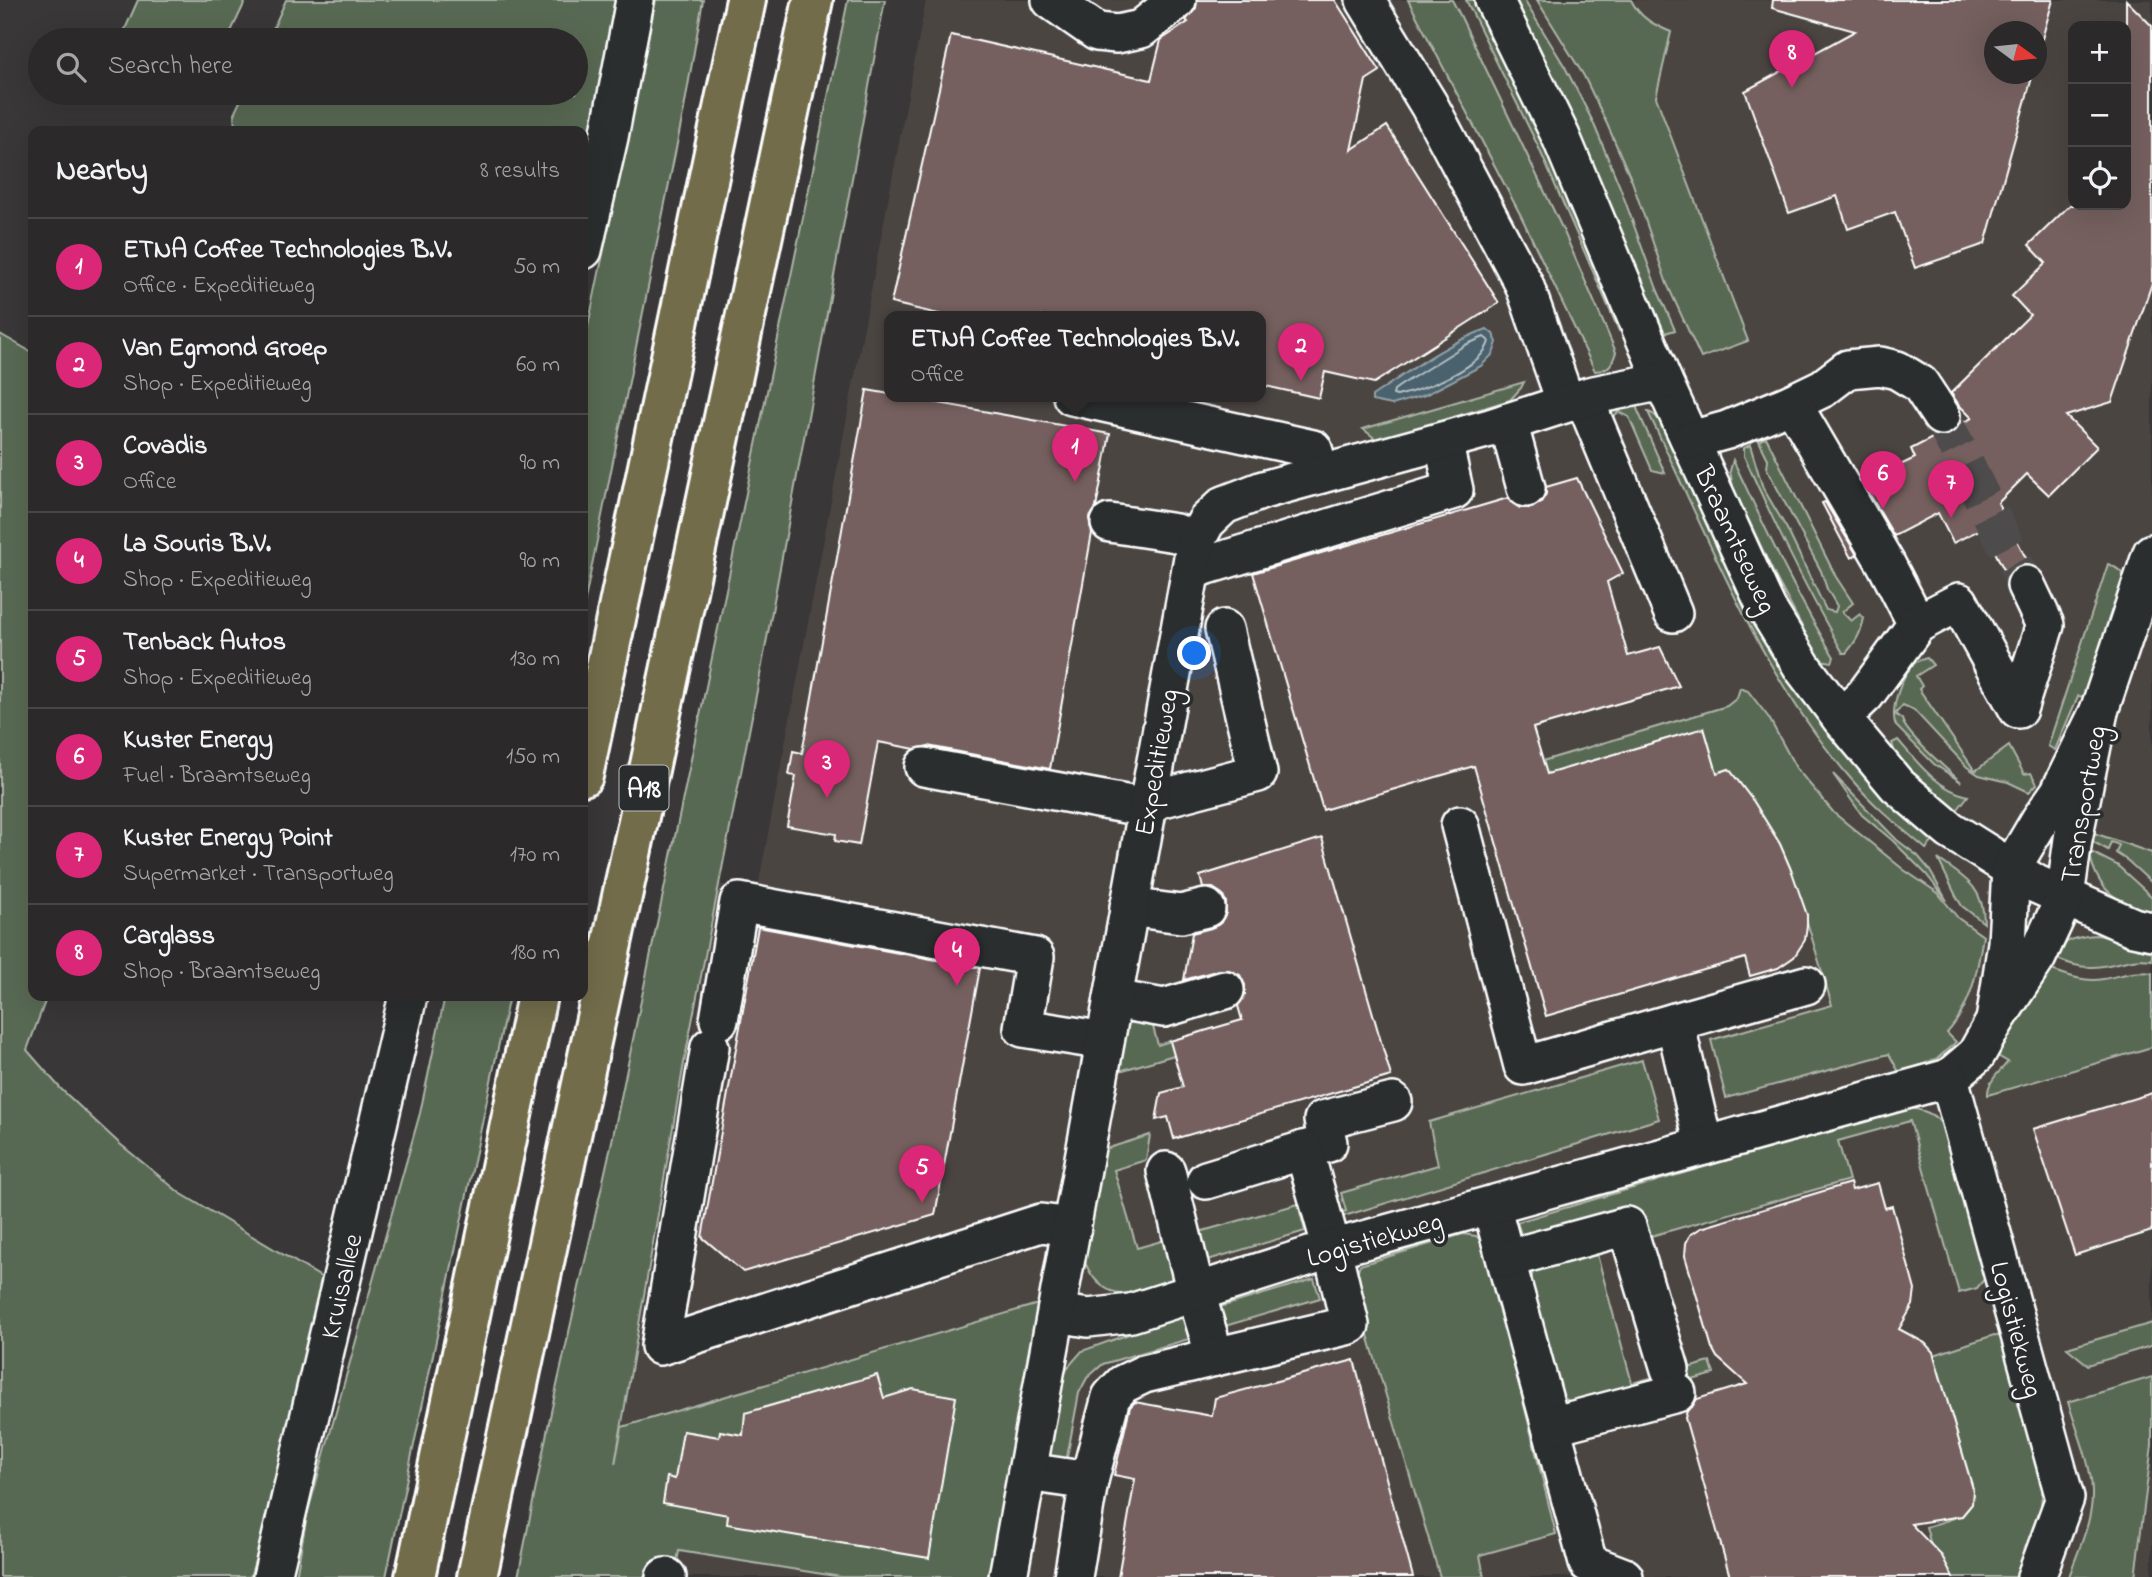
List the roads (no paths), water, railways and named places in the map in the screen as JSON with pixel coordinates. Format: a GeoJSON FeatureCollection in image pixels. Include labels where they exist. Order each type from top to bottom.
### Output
{"type":"FeatureCollection","features":[{"type":"Feature","properties":{"kind":"highway","name":"A18"},"geometry":{"type":"LineString","coordinates":[[588,752],[746,0]]}},
{"type":"Feature","properties":{"kind":"highway","name":"A18"},"geometry":{"type":"LineString","coordinates":[[477,1577],[813,0]]}},
{"type":"Feature","properties":{"kind":"highway"},"geometry":{"type":"LineString","coordinates":[[415,1577],[536,1001]]}},
{"type":"Feature","properties":{"kind":"street"},"geometry":{"type":"LineString","coordinates":[[588,228],[609,137],[635,0]]}},
{"type":"Feature","properties":{"kind":"street"},"geometry":{"type":"LineString","coordinates":[[1051,0],[1097,32],[1117,34],[1141,29],[1177,0]]}},
{"type":"Feature","properties":{"kind":"street"},"geometry":{"type":"LineString","coordinates":[[1365,0],[1429,105],[1524,284],[1672,613]]}},
{"type":"Feature","properties":{"kind":"street","name":"Braamtseweg"},"geometry":{"type":"LineString","coordinates":[[1494,0],[1561,137],[1662,381],[1767,609],[1803,668],[1897,785],[1950,830],[2036,884],[2133,927],[2152,931]]}},
{"type":"Feature","properties":{"kind":"street"},"geometry":{"type":"LineString","coordinates":[[1691,440],[1727,430],[1792,403],[1823,388],[1848,369],[1880,366],[1897,370],[1920,384],[1941,416]]}},
{"type":"Feature","properties":{"kind":"street","name":"Expeditieweg"},"geometry":{"type":"LineString","coordinates":[[1057,1313],[1193,555],[1206,522],[1224,505],[1263,490],[1443,441],[1575,400],[1662,381]]}},
{"type":"Feature","properties":{"kind":"street"},"geometry":{"type":"LineString","coordinates":[[1099,402],[1312,449],[1321,474]]}},
{"type":"Feature","properties":{"kind":"street"},"geometry":{"type":"LineString","coordinates":[[1792,403],[1886,564],[1917,624]]}},
{"type":"Feature","properties":{"kind":"street"},"geometry":{"type":"LineString","coordinates":[[1508,422],[1526,488]]}},
{"type":"Feature","properties":{"kind":"street"},"geometry":{"type":"LineString","coordinates":[[1110,523],[1176,533],[1193,555],[1454,490],[1443,441]]}},
{"type":"Feature","properties":{"kind":"street","name":"Transportweg"},"geometry":{"type":"LineString","coordinates":[[2066,897],[2073,839],[2099,711],[2152,553]]}},
{"type":"Feature","properties":{"kind":"street"},"geometry":{"type":"LineString","coordinates":[[1841,718],[1865,695],[1917,624],[1959,602],[2018,709],[2045,625],[2026,585]]}},
{"type":"Feature","properties":{"kind":"street"},"geometry":{"type":"LineString","coordinates":[[924,767],[1147,805],[1258,773],[1224,629]]}},
{"type":"Feature","properties":{"kind":"street","name":"Transportweg"},"geometry":{"type":"LineString","coordinates":[[2011,869],[2059,793],[2099,711]]}},
{"type":"Feature","properties":{"kind":"street"},"geometry":{"type":"LineString","coordinates":[[1460,825],[1523,1066],[1806,985]]}},
{"type":"Feature","properties":{"kind":"street","name":"Logistiekweg"},"geometry":{"type":"LineString","coordinates":[[1995,1021],[2007,943],[2011,869]]}},
{"type":"Feature","properties":{"kind":"street","name":"Logistiekweg"},"geometry":{"type":"LineString","coordinates":[[1057,1313],[1088,1318],[1131,1313],[1332,1249],[1949,1078],[1976,1055],[2037,957],[2066,897]]}},
{"type":"Feature","properties":{"kind":"street"},"geometry":{"type":"LineString","coordinates":[[1072,1227],[1041,1223],[660,1346],[739,902],[1035,957],[1023,1028],[1105,1041]]}},
{"type":"Feature","properties":{"kind":"street"},"geometry":{"type":"LineString","coordinates":[[1129,907],[1181,914],[1206,908]]}},
{"type":"Feature","properties":{"kind":"street"},"geometry":{"type":"LineString","coordinates":[[1113,999],[1164,1008],[1226,990]]}},
{"type":"Feature","properties":{"kind":"street","name":"Kruisallee"},"geometry":{"type":"LineString","coordinates":[[272,1577],[407,1001]]}},
{"type":"Feature","properties":{"kind":"street"},"geometry":{"type":"LineString","coordinates":[[1675,1022],[1703,1146]]}},
{"type":"Feature","properties":{"kind":"street","name":"Logistiekweg"},"geometry":{"type":"LineString","coordinates":[[1949,1078],[2065,1498],[2036,1577]]}},
{"type":"Feature","properties":{"kind":"street"},"geometry":{"type":"LineString","coordinates":[[1206,1180],[1328,1143],[1323,1120],[1393,1102]]}},
{"type":"Feature","properties":{"kind":"street"},"geometry":{"type":"LineString","coordinates":[[1073,1577],[1089,1481],[1111,1397],[1122,1384],[1144,1374],[1350,1325],[1304,1150]]}},
{"type":"Feature","properties":{"kind":"street"},"geometry":{"type":"LineString","coordinates":[[1166,1171],[1215,1357]]}},
{"type":"Feature","properties":{"kind":"street"},"geometry":{"type":"LineString","coordinates":[[1491,1205],[1588,1563],[1625,1577]]}},
{"type":"Feature","properties":{"kind":"street"},"geometry":{"type":"LineString","coordinates":[[1506,1259],[1627,1226],[1674,1381],[1551,1426]]}},
{"type":"Feature","properties":{"kind":"street"},"geometry":{"type":"LineString","coordinates":[[1008,1577],[1057,1313]]}},
{"type":"Feature","properties":{"kind":"street"},"geometry":{"type":"LineString","coordinates":[[1027,1472],[1089,1481]]}},
{"type":"Feature","properties":{"kind":"water"},"geometry":{"type":"Polygon","coordinates":[[[1487,329],[1497,342],[1493,354],[1481,366],[1425,395],[1392,405],[1372,401],[1372,396],[1428,359],[1487,329]]]}},
{"type":"Feature","properties":{"kind":"tunnel"},"geometry":{"type":"LineString","coordinates":[[1941,416],[2026,585]]}},
{"type":"Feature","properties":{"kind":"place","name":"Carglass"},"geometry":{"type":"Point","coordinates":[1792,88]}},
{"type":"Feature","properties":{"kind":"place","name":"Van Egmond Groep"},"geometry":{"type":"Point","coordinates":[1301,381]}},
{"type":"Feature","properties":{"kind":"place","name":"ETNA Coffee Technologies B.V."},"geometry":{"type":"Point","coordinates":[1075,482]}},
{"type":"Feature","properties":{"kind":"place","name":"Kuster Energy"},"geometry":{"type":"Point","coordinates":[1883,509]}},
{"type":"Feature","properties":{"kind":"place","name":"Kuster Energy Point"},"geometry":{"type":"Point","coordinates":[1951,518]}},
{"type":"Feature","properties":{"kind":"place","name":"Covadis"},"geometry":{"type":"Point","coordinates":[827,798]}},
{"type":"Feature","properties":{"kind":"place","name":"La Souris B.V."},"geometry":{"type":"Point","coordinates":[957,986]}},
{"type":"Feature","properties":{"kind":"place","name":"Tenback Autos"},"geometry":{"type":"Point","coordinates":[922,1203]}}]}
